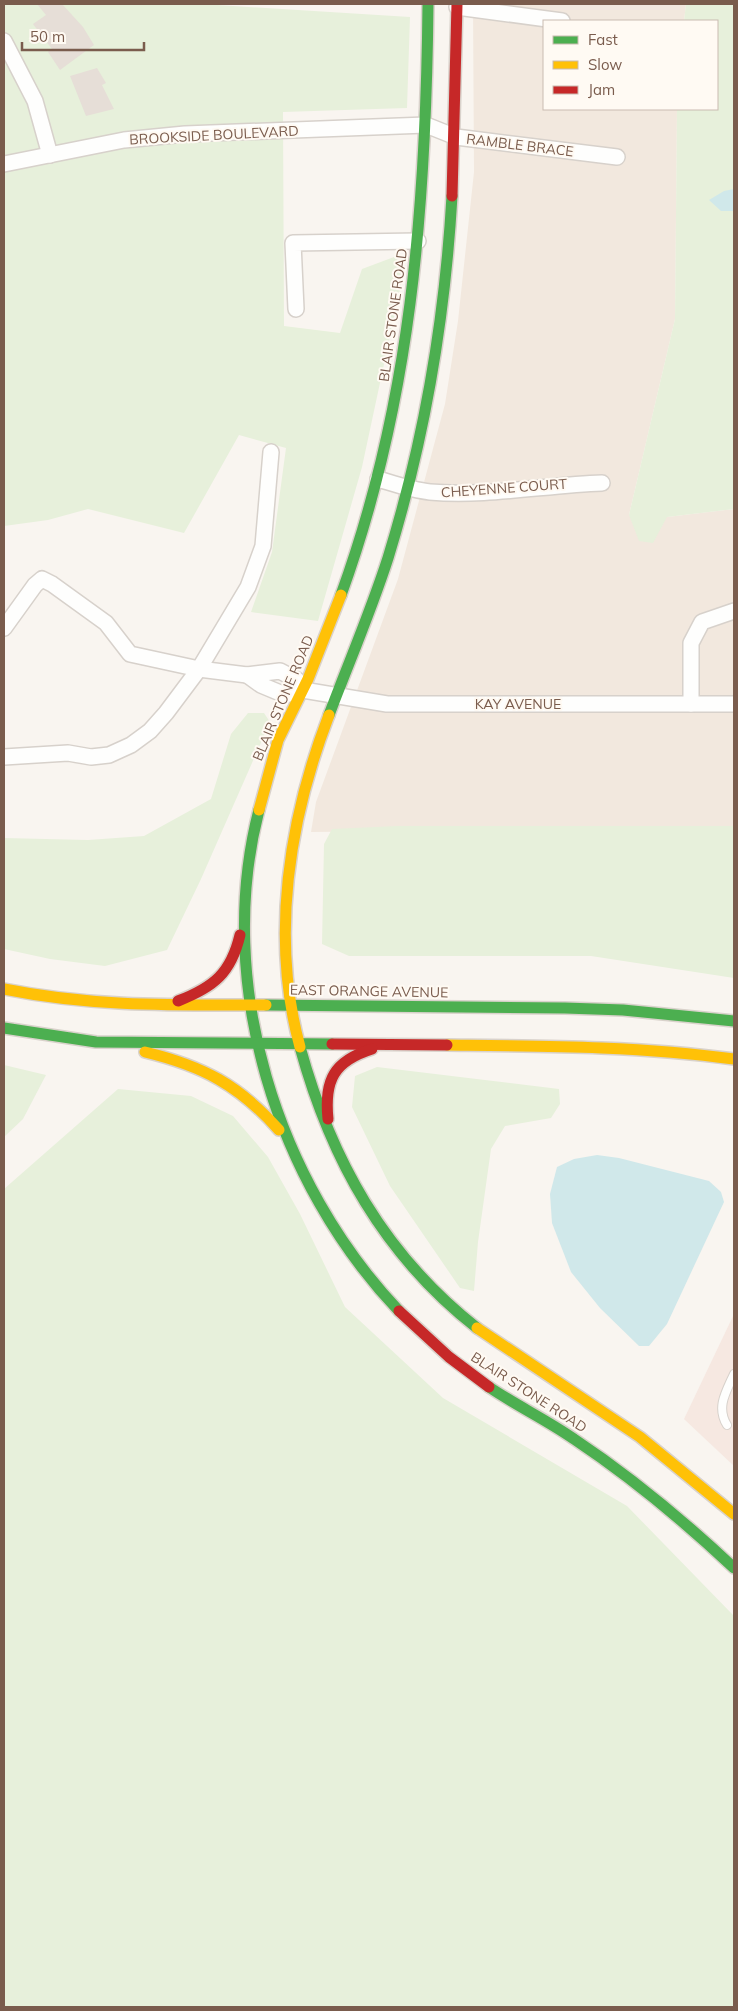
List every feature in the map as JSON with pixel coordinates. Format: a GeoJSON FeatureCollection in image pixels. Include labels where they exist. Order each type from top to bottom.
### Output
{"type":"FeatureCollection","features":[{"type":"Feature","properties":{"kind":"main road","name":"BLAIR STONE ROAD"},"geometry":{"type":"LineString","coordinates":[[428,4],[425,170],[402,370],[378,479],[359,546],[340,599],[303,690],[290,713],[279,740],[261,797],[250,856],[246,905],[246,953],[257,1044],[269,1087],[289,1142],[314,1196],[346,1246],[382,1293],[421,1333],[478,1379],[570,1436],[648,1492],[734,1568]]}},
{"type":"Feature","properties":{"kind":"main road","name":"BLAIR STONE ROAD"},"geometry":{"type":"LineString","coordinates":[[457,5],[456,137],[444,295],[430,382],[407,488],[374,600],[310,768],[290,854],[284,921],[290,1005],[298,1044],[313,1094],[333,1144],[376,1219],[410,1265],[452,1308],[497,1345],[648,1443],[734,1514]]}},
{"type":"Feature","properties":{"kind":"main road"},"geometry":{"type":"LineString","coordinates":[[169,1004],[214,984],[230,967],[239,942],[246,905]]}},
{"type":"Feature","properties":{"kind":"main road","name":"EAST ORANGE AVENUE"},"geometry":{"type":"LineString","coordinates":[[4,988],[79,1002],[624,1010],[734,1021]]}},
{"type":"Feature","properties":{"kind":"main road"},"geometry":{"type":"LineString","coordinates":[[4,1028],[39,1035],[96,1042],[189,1062],[220,1076],[257,1104],[289,1142]]}},
{"type":"Feature","properties":{"kind":"main road"},"geometry":{"type":"LineString","coordinates":[[96,1042],[617,1046],[676,1051],[734,1059]]}},
{"type":"Feature","properties":{"kind":"main road"},"geometry":{"type":"LineString","coordinates":[[333,1144],[328,1114],[329,1080],[337,1068],[347,1059],[361,1051],[385,1045]]}},
{"type":"Feature","properties":{"kind":"street"},"geometry":{"type":"LineString","coordinates":[[457,5],[555,20]]}},
{"type":"Feature","properties":{"kind":"street"},"geometry":{"type":"LineString","coordinates":[[4,41],[35,101],[50,155]]}},
{"type":"Feature","properties":{"kind":"street","name":"RAMBLE BRACE"},"geometry":{"type":"LineString","coordinates":[[426,125],[456,137],[617,157]]}},
{"type":"Feature","properties":{"kind":"street","name":"BROOKSIDE BOULEVARD"},"geometry":{"type":"LineString","coordinates":[[4,164],[124,140],[186,134],[426,125]]}},
{"type":"Feature","properties":{"kind":"street"},"geometry":{"type":"LineString","coordinates":[[296,309],[293,242],[418,241]]}},
{"type":"Feature","properties":{"kind":"street"},"geometry":{"type":"LineString","coordinates":[[4,757],[68,753],[91,757],[110,755],[131,745],[150,731],[199,669],[248,586],[263,546],[271,452]]}},
{"type":"Feature","properties":{"kind":"street","name":"CHEYENNE COURT"},"geometry":{"type":"LineString","coordinates":[[378,479],[407,488],[458,494],[558,484],[602,483]]}},
{"type":"Feature","properties":{"kind":"street"},"geometry":{"type":"LineString","coordinates":[[4,628],[35,586],[42,580],[52,584],[106,623],[130,654],[199,669]]}},
{"type":"Feature","properties":{"kind":"street"},"geometry":{"type":"LineString","coordinates":[[690,704],[692,643],[702,622],[734,611]]}},
{"type":"Feature","properties":{"kind":"street","name":"KAY AVENUE"},"geometry":{"type":"LineString","coordinates":[[199,669],[247,675],[261,685],[285,695],[303,690],[387,704],[734,704]]}},
{"type":"Feature","properties":{"kind":"lane"},"geometry":{"type":"LineString","coordinates":[[727,1425],[721,1415],[721,1404],[734,1374]]}},
{"type":"Feature","properties":{"kind":"shaded area"},"geometry":{"type":"Polygon","coordinates":[[[473,4],[686,4],[684,20],[543,20],[543,110],[677,110],[675,319],[629,515],[667,517],[734,509],[734,828],[311,832],[316,802],[398,579],[445,404],[458,321],[474,172],[473,4]]]}},
{"type":"Feature","properties":{"kind":"shaded area"},"geometry":{"type":"Polygon","coordinates":[[[734,1314],[734,1466],[684,1419],[734,1314]]]}},
{"type":"Feature","properties":{"kind":"green space"},"geometry":{"type":"Polygon","coordinates":[[[4,4],[202,4],[410,17],[407,108],[283,112],[284,326],[340,333],[362,269],[394,257],[405,266],[362,467],[318,621],[251,612],[272,552],[286,448],[239,435],[184,533],[88,509],[48,520],[4,526],[4,4]]]}},
{"type":"Feature","properties":{"kind":"green space"},"geometry":{"type":"Polygon","coordinates":[[[686,4],[734,4],[734,509],[667,517],[653,543],[639,541],[629,515],[675,319],[677,110],[718,110],[718,20],[684,20],[686,4]]]}},
{"type":"Feature","properties":{"kind":"green space"},"geometry":{"type":"Polygon","coordinates":[[[248,713],[264,713],[270,722],[201,879],[167,950],[105,966],[50,959],[4,949],[4,838],[88,840],[144,836],[211,799],[231,734],[248,713]]]}},
{"type":"Feature","properties":{"kind":"green space"},"geometry":{"type":"Polygon","coordinates":[[[397,826],[734,826],[734,978],[591,956],[349,956],[322,944],[324,844],[332,829],[397,826]]]}},
{"type":"Feature","properties":{"kind":"green space"},"geometry":{"type":"Polygon","coordinates":[[[4,1065],[46,1075],[23,1119],[4,1137],[4,1065]]]}},
{"type":"Feature","properties":{"kind":"green space"},"geometry":{"type":"Polygon","coordinates":[[[377,1067],[559,1089],[560,1104],[551,1118],[505,1126],[491,1149],[478,1242],[474,1291],[460,1288],[390,1186],[352,1107],[355,1076],[377,1067]]]}},
{"type":"Feature","properties":{"kind":"green space"},"geometry":{"type":"Polygon","coordinates":[[[118,1089],[191,1096],[233,1116],[268,1157],[300,1214],[345,1307],[443,1398],[627,1506],[734,1616],[734,2007],[4,2007],[4,1189],[118,1089]]]}},
{"type":"Feature","properties":{"kind":"water"},"geometry":{"type":"Polygon","coordinates":[[[734,189],[734,211],[721,211],[709,200],[724,191],[734,189]]]}},
{"type":"Feature","properties":{"kind":"water"},"geometry":{"type":"Polygon","coordinates":[[[597,1155],[619,1158],[709,1181],[721,1192],[724,1202],[667,1324],[649,1346],[639,1346],[600,1308],[571,1272],[552,1223],[550,1194],[557,1167],[574,1159],[597,1155]]]}},
{"type":"Feature","properties":{"kind":"building"},"geometry":{"type":"Polygon","coordinates":[[[37,4],[62,4],[83,27],[94,45],[60,70],[48,52],[52,49],[33,24],[46,15],[37,4]]]}},
{"type":"Feature","properties":{"kind":"building"},"geometry":{"type":"Polygon","coordinates":[[[97,68],[106,83],[102,85],[114,109],[86,116],[70,76],[97,68]]]}},
{"type":"Feature","properties":{"kind":"traffic: fast"},"geometry":{"type":"LineString","coordinates":[[341,595],[365,523],[384,450],[399,377],[410,304],[418,230],[423,155],[427,80],[428,4]]}},
{"type":"Feature","properties":{"kind":"traffic: fast"},"geometry":{"type":"LineString","coordinates":[[329,715],[388,558],[412,469],[431,379],[438,334],[449,242],[452,196]]}},
{"type":"Feature","properties":{"kind":"traffic: fast"},"geometry":{"type":"LineString","coordinates":[[259,810],[247,876],[245,943],[251,1011],[266,1077],[289,1142],[319,1203],[356,1260],[399,1311]]}},
{"type":"Feature","properties":{"kind":"traffic: fast"},"geometry":{"type":"LineString","coordinates":[[266,1005],[565,1008],[623,1010],[734,1021]]}},
{"type":"Feature","properties":{"kind":"traffic: fast"},"geometry":{"type":"LineString","coordinates":[[4,1028],[96,1042],[332,1044]]}},
{"type":"Feature","properties":{"kind":"traffic: fast"},"geometry":{"type":"LineString","coordinates":[[300,1047],[328,1128],[345,1166],[365,1202],[388,1237],[414,1269],[444,1300],[477,1328]]}},
{"type":"Feature","properties":{"kind":"traffic: fast"},"geometry":{"type":"LineString","coordinates":[[489,1387],[564,1432],[616,1469],[696,1533],[734,1568]]}},
{"type":"Feature","properties":{"kind":"traffic: slow"},"geometry":{"type":"LineString","coordinates":[[259,810],[278,740],[308,679],[341,595]]}},
{"type":"Feature","properties":{"kind":"traffic: slow"},"geometry":{"type":"LineString","coordinates":[[300,1047],[291,1005],[286,963],[285,921],[288,879],[303,795],[329,715]]}},
{"type":"Feature","properties":{"kind":"traffic: slow"},"geometry":{"type":"LineString","coordinates":[[4,989],[37,995],[102,1002],[167,1005],[266,1005]]}},
{"type":"Feature","properties":{"kind":"traffic: slow"},"geometry":{"type":"LineString","coordinates":[[447,1045],[627,1049],[734,1059]]}},
{"type":"Feature","properties":{"kind":"traffic: slow"},"geometry":{"type":"LineString","coordinates":[[145,1052],[185,1064],[219,1079],[249,1101],[279,1130]]}},
{"type":"Feature","properties":{"kind":"traffic: slow"},"geometry":{"type":"LineString","coordinates":[[477,1328],[640,1437],[734,1514]]}},
{"type":"Feature","properties":{"kind":"traffic: jam"},"geometry":{"type":"LineString","coordinates":[[452,196],[457,4]]}},
{"type":"Feature","properties":{"kind":"traffic: jam"},"geometry":{"type":"LineString","coordinates":[[178,1001],[202,990],[219,977],[232,959],[240,935]]}},
{"type":"Feature","properties":{"kind":"traffic: jam"},"geometry":{"type":"LineString","coordinates":[[332,1044],[447,1045]]}},
{"type":"Feature","properties":{"kind":"traffic: jam"},"geometry":{"type":"LineString","coordinates":[[328,1119],[328,1093],[334,1074],[340,1066],[349,1060],[372,1049]]}},
{"type":"Feature","properties":{"kind":"traffic: jam"},"geometry":{"type":"LineString","coordinates":[[399,1311],[449,1357],[489,1387]]}}]}
